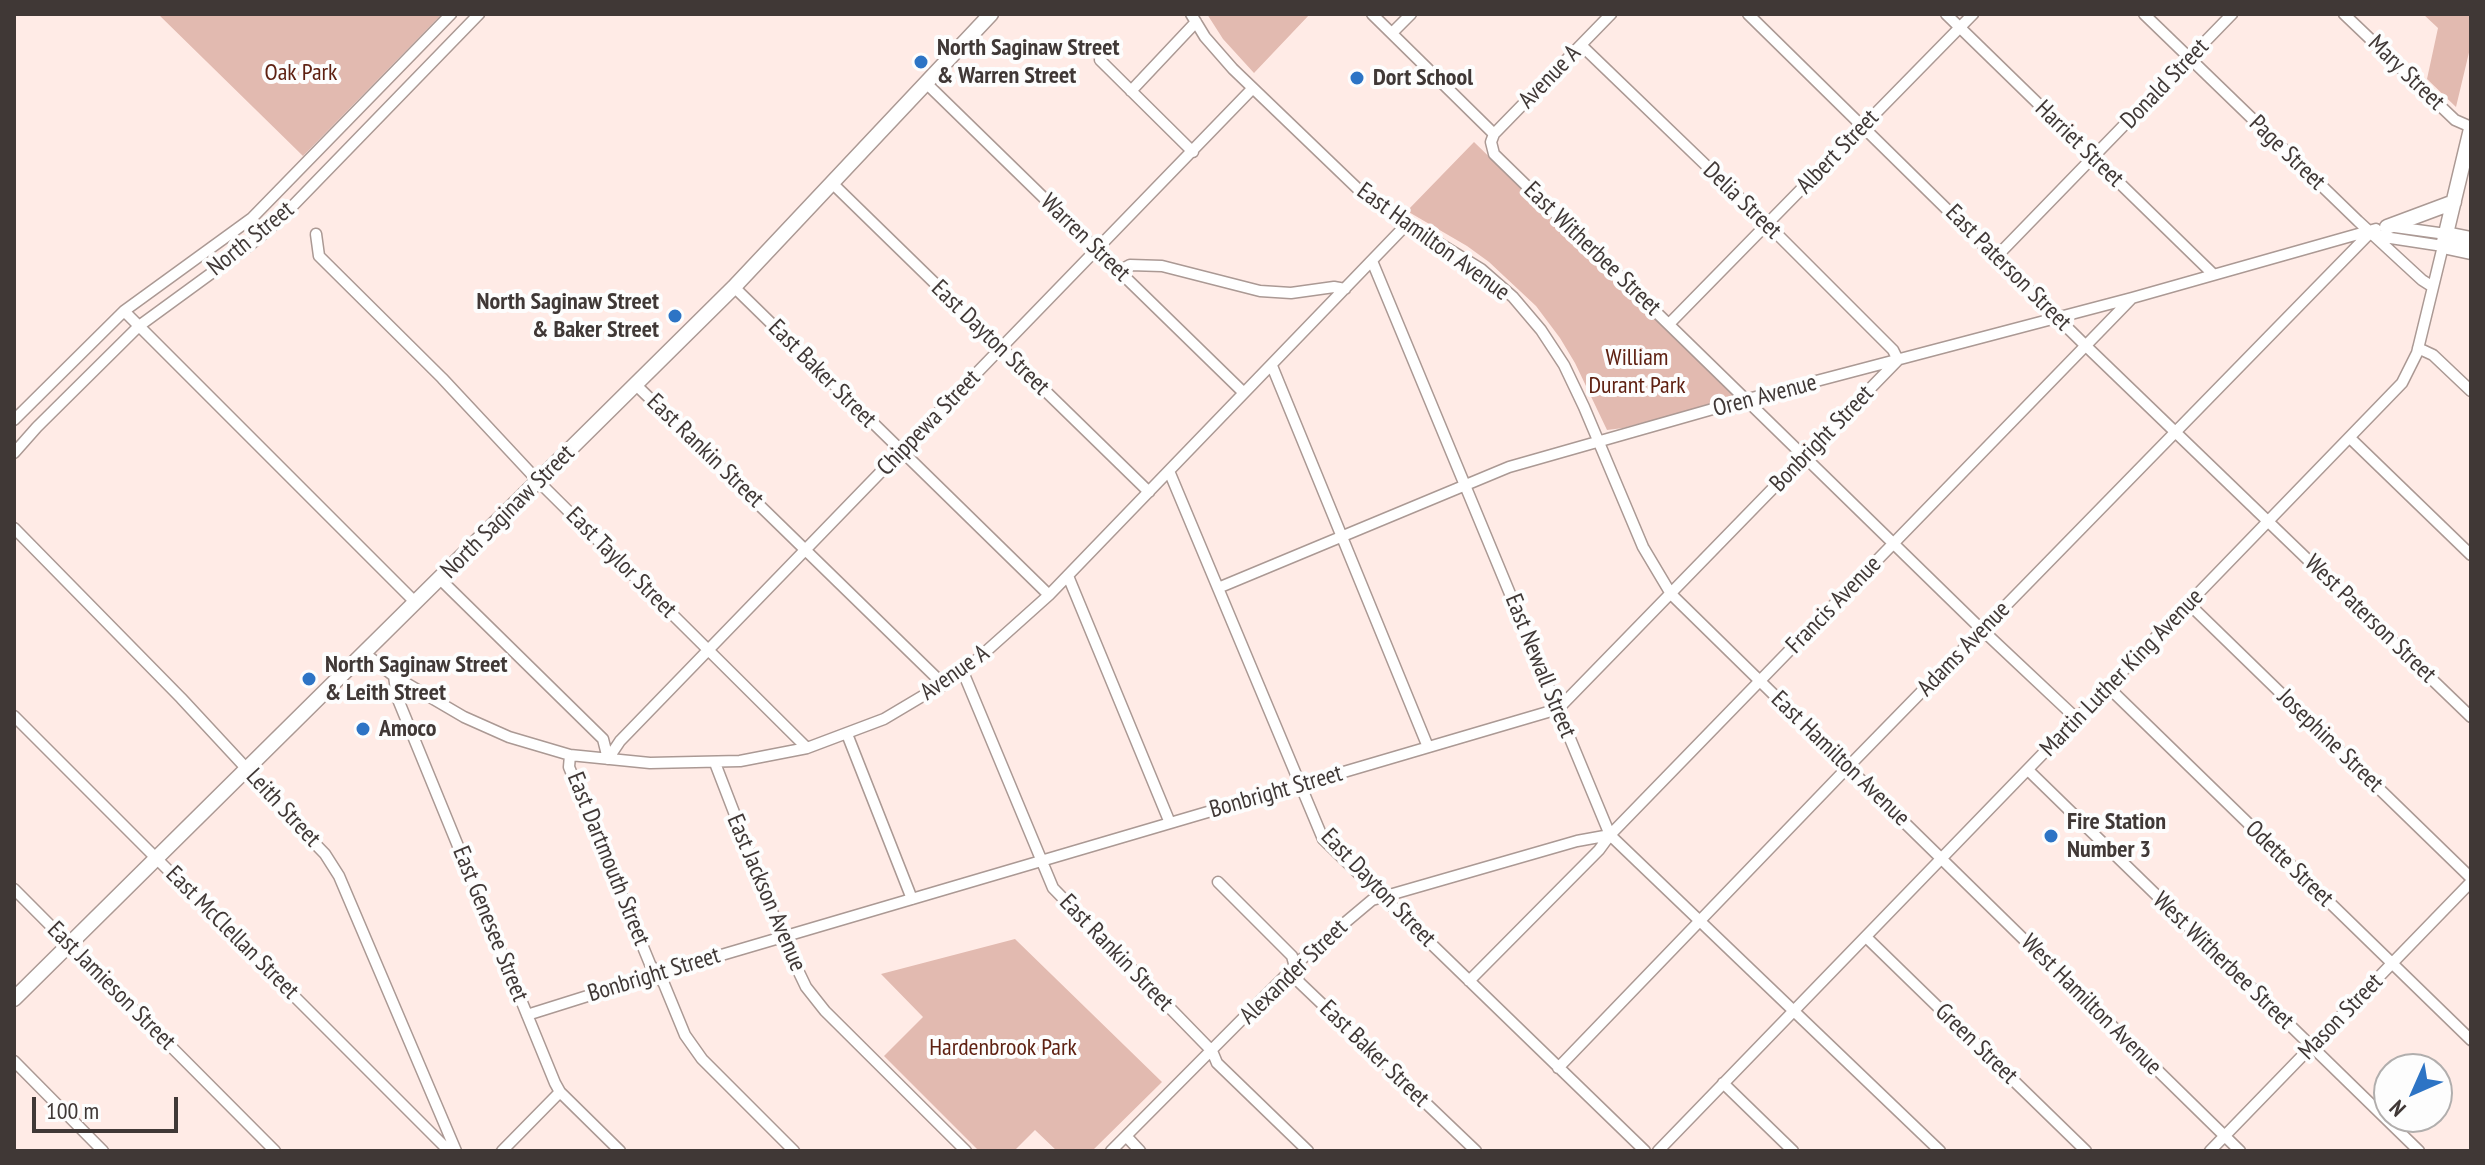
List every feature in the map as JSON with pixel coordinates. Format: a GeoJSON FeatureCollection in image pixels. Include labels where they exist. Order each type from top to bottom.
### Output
{"type":"FeatureCollection","features":[{"type":"Feature","properties":{"kind":"main road","name":"North Saginaw Street"},"geometry":{"type":"LineString","coordinates":[[14,999],[734,287],[991,14]]}},
{"type":"Feature","properties":{"kind":"main road","name":"Martin Luther King Avenue"},"geometry":{"type":"LineString","coordinates":[[2445,240],[2471,128]]}},
{"type":"Feature","properties":{"kind":"main road"},"geometry":{"type":"LineString","coordinates":[[2387,227],[2454,202]]}},
{"type":"Feature","properties":{"kind":"main road"},"geometry":{"type":"LineString","coordinates":[[2445,240],[2471,239]]}},
{"type":"Feature","properties":{"kind":"main road"},"geometry":{"type":"LineString","coordinates":[[2445,240],[2471,252]]}},
{"type":"Feature","properties":{"kind":"street","name":"North Street"},"geometry":{"type":"LineString","coordinates":[[14,420],[124,311],[252,218],[451,14]]}},
{"type":"Feature","properties":{"kind":"street","name":"East Witherbee Street"},"geometry":{"type":"LineString","coordinates":[[1372,14],[1492,138],[1494,154],[2077,719]]}},
{"type":"Feature","properties":{"kind":"street"},"geometry":{"type":"LineString","coordinates":[[1392,33],[1411,14]]}},
{"type":"Feature","properties":{"kind":"street","name":"Avenue A"},"geometry":{"type":"LineString","coordinates":[[1492,138],[1611,14]]}},
{"type":"Feature","properties":{"kind":"street","name":"East Paterson Street"},"geometry":{"type":"LineString","coordinates":[[1748,14],[2086,346],[2270,521]]}},
{"type":"Feature","properties":{"kind":"street","name":"Harriet Street"},"geometry":{"type":"LineString","coordinates":[[1946,14],[2213,274]]}},
{"type":"Feature","properties":{"kind":"street","name":"Albert Street"},"geometry":{"type":"LineString","coordinates":[[1669,324],[1973,14]]}},
{"type":"Feature","properties":{"kind":"street","name":"Page Street"},"geometry":{"type":"LineString","coordinates":[[2144,14],[2358,221],[2433,287]]}},
{"type":"Feature","properties":{"kind":"street","name":"Donald Street"},"geometry":{"type":"LineString","coordinates":[[1997,256],[2232,14]]}},
{"type":"Feature","properties":{"kind":"street","name":"Mary Street"},"geometry":{"type":"LineString","coordinates":[[2344,14],[2452,117],[2471,128]]}},
{"type":"Feature","properties":{"kind":"street","name":"North Street"},"geometry":{"type":"LineString","coordinates":[[14,453],[139,326],[250,245],[314,185],[472,16]]}},
{"type":"Feature","properties":{"kind":"street"},"geometry":{"type":"LineString","coordinates":[[1131,91],[1194,18]]}},
{"type":"Feature","properties":{"kind":"street","name":"East Hamilton Avenue"},"geometry":{"type":"LineString","coordinates":[[1194,18],[1217,52],[1252,89],[1359,190],[1407,224],[1481,269],[1528,314],[1564,365],[1643,547],[1671,594],[1942,859]]}},
{"type":"Feature","properties":{"kind":"street","name":"Delia Street"},"geometry":{"type":"LineString","coordinates":[[1581,45],[1768,225],[1893,350],[1898,360]]}},
{"type":"Feature","properties":{"kind":"street"},"geometry":{"type":"LineString","coordinates":[[1100,60],[1193,152]]}},
{"type":"Feature","properties":{"kind":"street","name":"Warren Street"},"geometry":{"type":"LineString","coordinates":[[926,83],[1244,393]]}},
{"type":"Feature","properties":{"kind":"street","name":"Chippewa Street"},"geometry":{"type":"LineString","coordinates":[[608,759],[620,741],[1252,89]]}},
{"type":"Feature","properties":{"kind":"street"},"geometry":{"type":"LineString","coordinates":[[299,171],[314,185]]}},
{"type":"Feature","properties":{"kind":"street","name":"East Dayton Street"},"geometry":{"type":"LineString","coordinates":[[832,183],[1149,492]]}},
{"type":"Feature","properties":{"kind":"street","name":"Avenue A"},"geometry":{"type":"LineString","coordinates":[[364,653],[394,676],[464,717],[509,737],[570,755],[650,763],[740,761],[807,748],[884,719],[963,672],[1049,595],[1407,224]]}},
{"type":"Feature","properties":{"kind":"street","name":"Oren Avenue"},"geometry":{"type":"LineString","coordinates":[[1218,588],[1509,467],[1748,399],[2387,227],[2445,240]]}},
{"type":"Feature","properties":{"kind":"street","name":"Oren Avenue"},"geometry":{"type":"LineString","coordinates":[[2371,232],[2388,238],[2445,240]]}},
{"type":"Feature","properties":{"kind":"street","name":"Adams Avenue"},"geometry":{"type":"LineString","coordinates":[[1558,1068],[2371,232]]}},
{"type":"Feature","properties":{"kind":"street","name":"East Taylor Street"},"geometry":{"type":"LineString","coordinates":[[316,234],[319,256],[442,378],[539,482],[807,748]]}},
{"type":"Feature","properties":{"kind":"street","name":"Martin Luther King Avenue"},"geometry":{"type":"LineString","coordinates":[[1658,1151],[2402,383],[2418,348],[2445,240]]}},
{"type":"Feature","properties":{"kind":"street","name":"East Newall Street"},"geometry":{"type":"LineString","coordinates":[[1372,261],[1610,835],[1940,1151]]}},
{"type":"Feature","properties":{"kind":"street"},"geometry":{"type":"LineString","coordinates":[[1119,271],[1130,265],[1162,266],[1260,291],[1291,293],[1334,287],[1345,289]]}},
{"type":"Feature","properties":{"kind":"street","name":"East Baker Street"},"geometry":{"type":"LineString","coordinates":[[734,287],[1049,595]]}},
{"type":"Feature","properties":{"kind":"street","name":"Francis Avenue"},"geometry":{"type":"LineString","coordinates":[[1469,981],[2132,298]]}},
{"type":"Feature","properties":{"kind":"street"},"geometry":{"type":"LineString","coordinates":[[124,311],[416,603]]}},
{"type":"Feature","properties":{"kind":"street"},"geometry":{"type":"LineString","coordinates":[[2418,348],[2433,355],[2471,391]]}},
{"type":"Feature","properties":{"kind":"street","name":"Bonbright Street"},"geometry":{"type":"LineString","coordinates":[[527,1015],[1558,709],[1898,360]]}},
{"type":"Feature","properties":{"kind":"street"},"geometry":{"type":"LineString","coordinates":[[1272,366],[1428,747]]}},
{"type":"Feature","properties":{"kind":"street","name":"East Rankin Street"},"geometry":{"type":"LineString","coordinates":[[636,385],[944,685]]}},
{"type":"Feature","properties":{"kind":"street"},"geometry":{"type":"LineString","coordinates":[[2350,438],[2471,555]]}},
{"type":"Feature","properties":{"kind":"street","name":"East Dayton Street"},"geometry":{"type":"LineString","coordinates":[[1169,471],[1323,839],[1645,1151]]}},
{"type":"Feature","properties":{"kind":"street","name":"West Paterson Street"},"geometry":{"type":"LineString","coordinates":[[2270,521],[2471,717]]}},
{"type":"Feature","properties":{"kind":"street","name":"Leith Street"},"geometry":{"type":"LineString","coordinates":[[14,528],[325,854],[339,876],[456,1151]]}},
{"type":"Feature","properties":{"kind":"street"},"geometry":{"type":"LineString","coordinates":[[1068,576],[1170,823]]}},
{"type":"Feature","properties":{"kind":"street","name":"East Dartmouth Street"},"geometry":{"type":"LineString","coordinates":[[440,579],[603,739],[608,759]]}},
{"type":"Feature","properties":{"kind":"street","name":"Josephine Street"},"geometry":{"type":"LineString","coordinates":[[2189,604],[2471,880]]}},
{"type":"Feature","properties":{"kind":"street","name":"East Rankin Street"},"geometry":{"type":"LineString","coordinates":[[963,672],[1053,888],[1212,1051],[1217,1063],[1308,1151]]}},
{"type":"Feature","properties":{"kind":"street","name":"East Genesee Street"},"geometry":{"type":"LineString","coordinates":[[394,676],[397,697],[560,1092],[620,1151]]}},
{"type":"Feature","properties":{"kind":"street","name":"Odette Street"},"geometry":{"type":"LineString","coordinates":[[2108,687],[2471,1040]]}},
{"type":"Feature","properties":{"kind":"street","name":"East McClellan Street"},"geometry":{"type":"LineString","coordinates":[[14,716],[449,1151]]}},
{"type":"Feature","properties":{"kind":"street"},"geometry":{"type":"LineString","coordinates":[[847,734],[912,899]]}},
{"type":"Feature","properties":{"kind":"street","name":"East Dartmouth Street"},"geometry":{"type":"LineString","coordinates":[[570,755],[569,767],[650,964],[664,984],[685,1035],[702,1059],[794,1151]]}},
{"type":"Feature","properties":{"kind":"street","name":"East Jackson Avenue"},"geometry":{"type":"LineString","coordinates":[[715,763],[782,937],[806,987],[825,1011],[966,1151]]}},
{"type":"Feature","properties":{"kind":"street","name":"West Witherbee Street"},"geometry":{"type":"LineString","coordinates":[[2028,770],[2419,1151]]}},
{"type":"Feature","properties":{"kind":"street","name":"Alexander Street"},"geometry":{"type":"LineString","coordinates":[[1111,1151],[1295,969],[1372,900],[1577,841],[1610,835]]}},
{"type":"Feature","properties":{"kind":"street","name":"West Hamilton Avenue"},"geometry":{"type":"LineString","coordinates":[[1942,859],[2240,1151]]}},
{"type":"Feature","properties":{"kind":"street","name":"Mason Street"},"geometry":{"type":"LineString","coordinates":[[2210,1151],[2471,880]]}},
{"type":"Feature","properties":{"kind":"street","name":"East Baker Street"},"geometry":{"type":"LineString","coordinates":[[1218,882],[1292,956],[1299,982],[1476,1151]]}},
{"type":"Feature","properties":{"kind":"street","name":"East Jamieson Street"},"geometry":{"type":"LineString","coordinates":[[14,889],[275,1151]]}},
{"type":"Feature","properties":{"kind":"street","name":"Green Street"},"geometry":{"type":"LineString","coordinates":[[1866,937],[2086,1151]]}},
{"type":"Feature","properties":{"kind":"street"},"geometry":{"type":"LineString","coordinates":[[14,1061],[103,1151]]}},
{"type":"Feature","properties":{"kind":"street"},"geometry":{"type":"LineString","coordinates":[[1723,1083],[1793,1151]]}},
{"type":"Feature","properties":{"kind":"street"},"geometry":{"type":"LineString","coordinates":[[502,1151],[560,1092]]}},
{"type":"Feature","properties":{"kind":"street"},"geometry":{"type":"LineString","coordinates":[[1126,1136],[1140,1151]]}},
{"type":"Feature","properties":{"kind":"green space","name":"Oak Park"},"geometry":{"type":"Polygon","coordinates":[[[158,14],[442,14],[303,156],[158,14]]]}},
{"type":"Feature","properties":{"kind":"green space"},"geometry":{"type":"Polygon","coordinates":[[[1207,14],[1310,14],[1254,73],[1223,39],[1207,14]]]}},
{"type":"Feature","properties":{"kind":"green space"},"geometry":{"type":"Polygon","coordinates":[[[2423,14],[2471,14],[2471,44],[2456,107],[2427,79],[2438,28],[2423,14]]]}},
{"type":"Feature","properties":{"kind":"green space","name":"William Durant Park"},"geometry":{"type":"Polygon","coordinates":[[[1474,142],[1733,394],[1732,399],[1607,430],[1575,363],[1536,306],[1489,262],[1407,211],[1474,142]]]}},
{"type":"Feature","properties":{"kind":"green space","name":"Hardenbrook Park"},"geometry":{"type":"Polygon","coordinates":[[[1015,939],[1162,1082],[1092,1151],[1057,1151],[1035,1130],[1014,1151],[979,1151],[884,1056],[923,1017],[881,974],[1015,939]]]}},
{"type":"Feature","properties":{"kind":"place","name":"North Saginaw Street & Warren Street"},"geometry":{"type":"Point","coordinates":[921,62]}},
{"type":"Feature","properties":{"kind":"place","name":"Dort School"},"geometry":{"type":"Point","coordinates":[1357,78]}},
{"type":"Feature","properties":{"kind":"place","name":"North Saginaw Street & Baker Street"},"geometry":{"type":"Point","coordinates":[675,316]}},
{"type":"Feature","properties":{"kind":"place","name":"North Saginaw Street & Leith Street"},"geometry":{"type":"Point","coordinates":[309,679]}},
{"type":"Feature","properties":{"kind":"place","name":"Amoco"},"geometry":{"type":"Point","coordinates":[363,729]}},
{"type":"Feature","properties":{"kind":"place","name":"Fire Station Number 3"},"geometry":{"type":"Point","coordinates":[2051,836]}}]}
